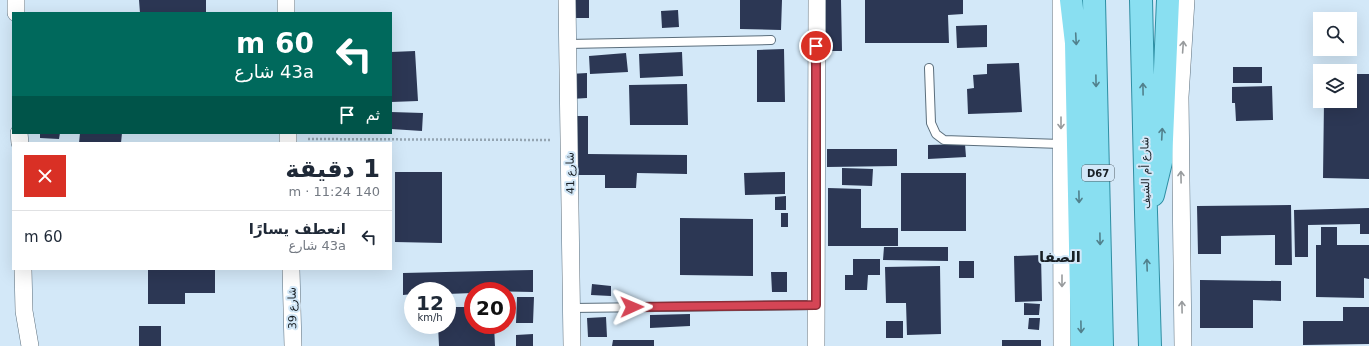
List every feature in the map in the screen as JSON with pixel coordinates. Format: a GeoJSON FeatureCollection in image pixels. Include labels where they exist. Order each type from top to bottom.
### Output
{"type":"FeatureCollection","features":[{"type":"Feature","properties":{"kind":"main road"},"geometry":{"type":"LineString","coordinates":[[1071,0],[1075,24],[1076,43],[1082,346]]}},
{"type":"Feature","properties":{"kind":"main road","name":"D67"},"geometry":{"type":"LineString","coordinates":[[1094,0],[1102,346]]}},
{"type":"Feature","properties":{"kind":"main road","name":"شارع أم الشيف"},"geometry":{"type":"LineString","coordinates":[[1141,0],[1150,346]]}},
{"type":"Feature","properties":{"kind":"main road"},"geometry":{"type":"LineString","coordinates":[[1146,212],[1153,196],[1161,162],[1168,0]]}},
{"type":"Feature","properties":{"kind":"street"},"geometry":{"type":"LineString","coordinates":[[16,0],[16,12]]}},
{"type":"Feature","properties":{"kind":"street"},"geometry":{"type":"LineString","coordinates":[[286,0],[286,12]]}},
{"type":"Feature","properties":{"kind":"street","name":"شارع 41"},"geometry":{"type":"LineString","coordinates":[[567,0],[572,346]]}},
{"type":"Feature","properties":{"kind":"street"},"geometry":{"type":"LineString","coordinates":[[816,346],[817,0]]}},
{"type":"Feature","properties":{"kind":"street"},"geometry":{"type":"LineString","coordinates":[[1060,0],[1062,346]]}},
{"type":"Feature","properties":{"kind":"street"},"geometry":{"type":"LineString","coordinates":[[1183,346],[1180,97],[1186,0]]}},
{"type":"Feature","properties":{"kind":"street"},"geometry":{"type":"LineString","coordinates":[[23,270],[24,311],[30,346]]}},
{"type":"Feature","properties":{"kind":"street","name":"شارع 39"},"geometry":{"type":"LineString","coordinates":[[291,270],[292,346]]}},
{"type":"Feature","properties":{"kind":"street"},"geometry":{"type":"LineString","coordinates":[[18,346],[24,311]]}},
{"type":"Feature","properties":{"kind":"lane"},"geometry":{"type":"LineString","coordinates":[[568,44],[771,40]]}},
{"type":"Feature","properties":{"kind":"lane"},"geometry":{"type":"LineString","coordinates":[[929,68],[931,123],[936,134],[944,140],[1061,144]]}},
{"type":"Feature","properties":{"kind":"lane"},"geometry":{"type":"LineString","coordinates":[[571,308],[816,305]]}},
{"type":"Feature","properties":{"kind":"path"},"geometry":{"type":"LineString","coordinates":[[288,138],[569,140]]}},
{"type":"Feature","properties":{"kind":"building"},"geometry":{"type":"Polygon","coordinates":[[[139,0],[206,0],[206,12],[140,12],[139,0]]]}},
{"type":"Feature","properties":{"kind":"building"},"geometry":{"type":"Polygon","coordinates":[[[571,0],[589,0],[589,18],[572,18],[571,0]]]}},
{"type":"Feature","properties":{"kind":"building"},"geometry":{"type":"Polygon","coordinates":[[[740,0],[782,0],[781,30],[740,29],[740,0]]]}},
{"type":"Feature","properties":{"kind":"building"},"geometry":{"type":"Polygon","coordinates":[[[825,0],[841,0],[842,51],[826,51],[825,0]]]}},
{"type":"Feature","properties":{"kind":"building"},"geometry":{"type":"Polygon","coordinates":[[[865,0],[963,0],[963,14],[948,15],[949,43],[865,43],[865,0]]]}},
{"type":"Feature","properties":{"kind":"building"},"geometry":{"type":"Polygon","coordinates":[[[678,10],[679,27],[662,28],[661,11],[678,10]]]}},
{"type":"Feature","properties":{"kind":"building"},"geometry":{"type":"Polygon","coordinates":[[[987,25],[987,47],[957,48],[956,26],[987,25]]]}},
{"type":"Feature","properties":{"kind":"building"},"geometry":{"type":"Polygon","coordinates":[[[784,49],[785,102],[757,102],[757,50],[784,49]]]}},
{"type":"Feature","properties":{"kind":"building"},"geometry":{"type":"Polygon","coordinates":[[[415,51],[418,101],[392,102],[392,52],[415,51]]]}},
{"type":"Feature","properties":{"kind":"building"},"geometry":{"type":"Polygon","coordinates":[[[682,52],[683,76],[640,78],[639,54],[682,52]]]}},
{"type":"Feature","properties":{"kind":"building"},"geometry":{"type":"Polygon","coordinates":[[[626,53],[628,72],[590,74],[589,56],[626,53]]]}},
{"type":"Feature","properties":{"kind":"building"},"geometry":{"type":"Polygon","coordinates":[[[1019,63],[1022,112],[968,114],[967,89],[974,88],[973,75],[987,74],[987,64],[1019,63]]]}},
{"type":"Feature","properties":{"kind":"building"},"geometry":{"type":"Polygon","coordinates":[[[1233,67],[1262,67],[1262,83],[1233,83],[1233,67]]]}},
{"type":"Feature","properties":{"kind":"building"},"geometry":{"type":"Polygon","coordinates":[[[587,73],[587,98],[571,99],[570,74],[587,73]]]}},
{"type":"Feature","properties":{"kind":"building"},"geometry":{"type":"Polygon","coordinates":[[[1357,74],[1369,74],[1369,179],[1323,178],[1324,108],[1357,108],[1357,74]]]}},
{"type":"Feature","properties":{"kind":"building"},"geometry":{"type":"Polygon","coordinates":[[[687,84],[688,125],[630,125],[629,85],[687,84]]]}},
{"type":"Feature","properties":{"kind":"building"},"geometry":{"type":"Polygon","coordinates":[[[1272,86],[1273,120],[1236,121],[1235,103],[1232,103],[1232,87],[1272,86]]]}},
{"type":"Feature","properties":{"kind":"building"},"geometry":{"type":"Polygon","coordinates":[[[392,112],[423,113],[422,131],[392,129],[392,112]]]}},
{"type":"Feature","properties":{"kind":"building"},"geometry":{"type":"Polygon","coordinates":[[[571,116],[588,116],[588,154],[687,155],[687,174],[637,173],[636,188],[605,188],[605,175],[571,175],[571,116]]]}},
{"type":"Feature","properties":{"kind":"building"},"geometry":{"type":"Polygon","coordinates":[[[40,134],[60,134],[59,139],[40,138],[40,134]]]}},
{"type":"Feature","properties":{"kind":"building"},"geometry":{"type":"Polygon","coordinates":[[[80,134],[122,134],[121,142],[79,142],[80,134]]]}},
{"type":"Feature","properties":{"kind":"building"},"geometry":{"type":"Polygon","coordinates":[[[965,144],[966,157],[928,159],[928,145],[965,144]]]}},
{"type":"Feature","properties":{"kind":"building"},"geometry":{"type":"Polygon","coordinates":[[[827,149],[897,149],[897,166],[827,167],[827,149]]]}},
{"type":"Feature","properties":{"kind":"building"},"geometry":{"type":"Polygon","coordinates":[[[842,168],[873,169],[872,186],[842,185],[842,168]]]}},
{"type":"Feature","properties":{"kind":"building"},"geometry":{"type":"Polygon","coordinates":[[[395,172],[442,172],[442,243],[395,242],[395,172]]]}},
{"type":"Feature","properties":{"kind":"building"},"geometry":{"type":"Polygon","coordinates":[[[785,172],[785,194],[745,195],[744,173],[785,172]]]}},
{"type":"Feature","properties":{"kind":"building"},"geometry":{"type":"Polygon","coordinates":[[[901,173],[966,173],[966,231],[901,231],[901,173]]]}},
{"type":"Feature","properties":{"kind":"building"},"geometry":{"type":"Polygon","coordinates":[[[828,188],[861,189],[861,228],[898,228],[898,246],[828,246],[828,188]]]}},
{"type":"Feature","properties":{"kind":"building"},"geometry":{"type":"Polygon","coordinates":[[[786,196],[786,210],[775,210],[775,197],[786,196]]]}},
{"type":"Feature","properties":{"kind":"building"},"geometry":{"type":"Polygon","coordinates":[[[1291,205],[1292,265],[1275,265],[1275,235],[1221,236],[1221,254],[1198,254],[1197,206],[1291,205]]]}},
{"type":"Feature","properties":{"kind":"building"},"geometry":{"type":"Polygon","coordinates":[[[1369,208],[1369,234],[1360,234],[1360,224],[1308,225],[1308,257],[1295,257],[1294,210],[1369,208]]]}},
{"type":"Feature","properties":{"kind":"building"},"geometry":{"type":"Polygon","coordinates":[[[781,213],[788,213],[788,227],[781,227],[781,213]]]}},
{"type":"Feature","properties":{"kind":"building"},"geometry":{"type":"Polygon","coordinates":[[[680,218],[753,219],[753,276],[680,275],[680,218]]]}},
{"type":"Feature","properties":{"kind":"building"},"geometry":{"type":"Polygon","coordinates":[[[1321,227],[1337,227],[1337,245],[1369,245],[1369,279],[1364,278],[1364,298],[1316,297],[1316,245],[1321,245],[1321,227]]]}},
{"type":"Feature","properties":{"kind":"building"},"geometry":{"type":"Polygon","coordinates":[[[884,247],[948,247],[948,261],[883,260],[884,247]]]}},
{"type":"Feature","properties":{"kind":"building"},"geometry":{"type":"Polygon","coordinates":[[[1041,255],[1042,301],[1015,302],[1014,256],[1041,255]]]}},
{"type":"Feature","properties":{"kind":"building"},"geometry":{"type":"Polygon","coordinates":[[[853,259],[880,259],[880,275],[868,275],[867,290],[845,290],[845,275],[853,275],[853,259]]]}},
{"type":"Feature","properties":{"kind":"building"},"geometry":{"type":"Polygon","coordinates":[[[959,261],[974,261],[974,278],[959,278],[959,261]]]}},
{"type":"Feature","properties":{"kind":"building"},"geometry":{"type":"Polygon","coordinates":[[[940,266],[941,334],[907,335],[906,303],[886,303],[885,267],[940,266]]]}},
{"type":"Feature","properties":{"kind":"building"},"geometry":{"type":"Polygon","coordinates":[[[148,270],[215,270],[215,293],[185,293],[185,304],[148,304],[148,270]]]}},
{"type":"Feature","properties":{"kind":"building"},"geometry":{"type":"Polygon","coordinates":[[[533,270],[533,292],[516,292],[516,282],[464,282],[464,293],[456,294],[456,282],[404,282],[403,295],[403,273],[533,270]]]}},
{"type":"Feature","properties":{"kind":"building"},"geometry":{"type":"Polygon","coordinates":[[[771,272],[787,272],[787,292],[772,292],[771,272]]]}},
{"type":"Feature","properties":{"kind":"building"},"geometry":{"type":"Polygon","coordinates":[[[1200,280],[1281,281],[1281,301],[1253,300],[1253,328],[1200,328],[1200,280]]]}},
{"type":"Feature","properties":{"kind":"building"},"geometry":{"type":"Polygon","coordinates":[[[592,284],[611,286],[611,296],[591,295],[592,284]]]}},
{"type":"Feature","properties":{"kind":"building"},"geometry":{"type":"Polygon","coordinates":[[[517,297],[534,297],[533,323],[516,323],[517,297]]]}},
{"type":"Feature","properties":{"kind":"building"},"geometry":{"type":"Polygon","coordinates":[[[1024,303],[1040,304],[1039,315],[1024,315],[1024,303]]]}},
{"type":"Feature","properties":{"kind":"building"},"geometry":{"type":"Polygon","coordinates":[[[456,307],[464,307],[464,334],[494,334],[495,346],[439,346],[438,334],[456,334],[456,307]]]}},
{"type":"Feature","properties":{"kind":"building"},"geometry":{"type":"Polygon","coordinates":[[[1343,307],[1369,307],[1369,344],[1303,345],[1303,321],[1343,321],[1343,307]]]}},
{"type":"Feature","properties":{"kind":"building"},"geometry":{"type":"Polygon","coordinates":[[[690,314],[690,326],[650,328],[650,315],[690,314]]]}},
{"type":"Feature","properties":{"kind":"building"},"geometry":{"type":"Polygon","coordinates":[[[606,317],[607,337],[588,337],[587,318],[606,317]]]}},
{"type":"Feature","properties":{"kind":"building"},"geometry":{"type":"Polygon","coordinates":[[[1029,318],[1040,318],[1039,330],[1028,329],[1029,318]]]}},
{"type":"Feature","properties":{"kind":"building"},"geometry":{"type":"Polygon","coordinates":[[[886,321],[903,321],[903,338],[886,338],[886,321]]]}},
{"type":"Feature","properties":{"kind":"building"},"geometry":{"type":"Polygon","coordinates":[[[139,326],[161,326],[161,346],[139,346],[139,326]]]}},
{"type":"Feature","properties":{"kind":"building"},"geometry":{"type":"Polygon","coordinates":[[[533,334],[533,346],[516,346],[516,335],[533,334]]]}},
{"type":"Feature","properties":{"kind":"building"},"geometry":{"type":"Polygon","coordinates":[[[613,340],[654,340],[654,346],[612,346],[613,340]]]}},
{"type":"Feature","properties":{"kind":"building"},"geometry":{"type":"Polygon","coordinates":[[[1002,340],[1041,340],[1041,346],[1002,346],[1002,340]]]}},
{"type":"Feature","properties":{"kind":"district","name":"الصفا"},"geometry":{"type":"Point","coordinates":[1060,257]}},
{"type":"Feature","properties":{"kind":"route"},"geometry":{"type":"LineString","coordinates":[[632,307],[816,305],[816,46]]}}]}
